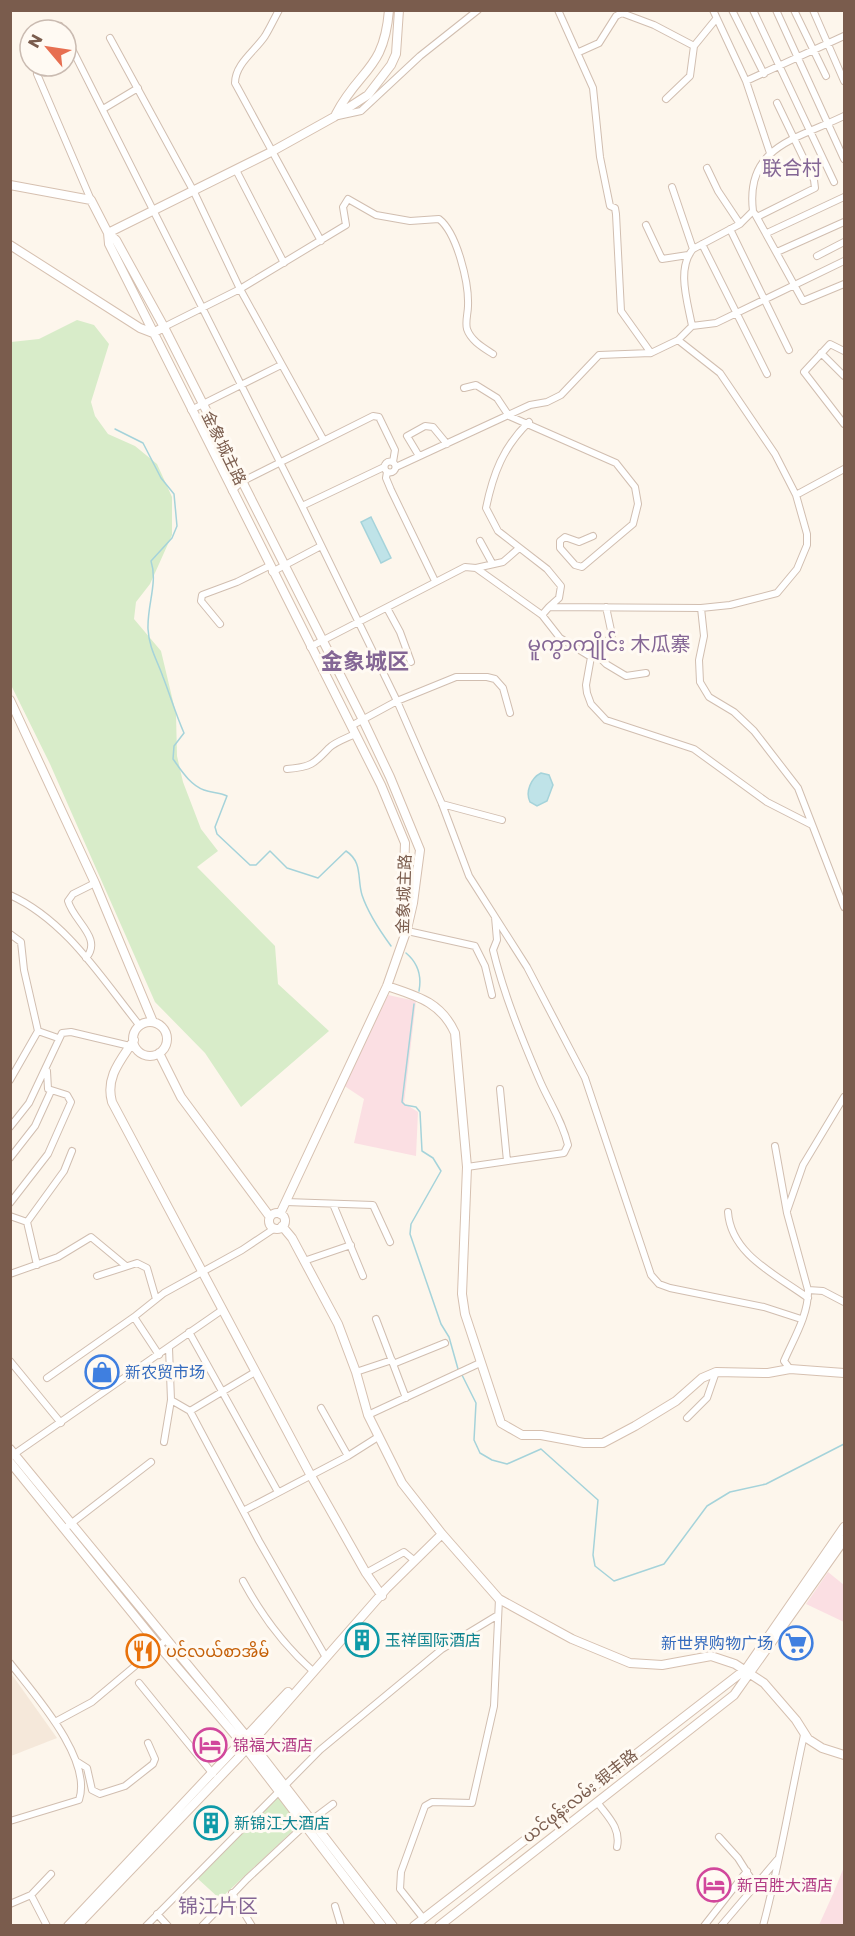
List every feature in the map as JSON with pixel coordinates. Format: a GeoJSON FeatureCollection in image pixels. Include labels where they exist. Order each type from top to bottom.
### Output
{"type":"FeatureCollection","features":[{"type":"Feature","properties":{"kind":"main road"},"geometry":{"type":"LineString","coordinates":[[334,117],[347,93],[370,71],[378,58],[387,37],[389,10]]}},
{"type":"Feature","properties":{"kind":"main road"},"geometry":{"type":"LineString","coordinates":[[10,185],[91,200],[108,233],[271,152],[368,95],[391,65],[396,54],[399,10]]}},
{"type":"Feature","properties":{"kind":"main road"},"geometry":{"type":"LineString","coordinates":[[378,58],[391,65]]}},
{"type":"Feature","properties":{"kind":"main road","name":"金象城主路"},"geometry":{"type":"LineString","coordinates":[[108,233],[116,240],[164,327],[363,720],[398,795],[420,850],[403,944],[387,986],[280,1214]]}},
{"type":"Feature","properties":{"kind":"main road","name":"金象城主路"},"geometry":{"type":"LineString","coordinates":[[108,233],[108,244],[353,730],[405,843],[405,930]]}},
{"type":"Feature","properties":{"kind":"main road"},"geometry":{"type":"LineString","coordinates":[[10,245],[153,333],[164,327]]}},
{"type":"Feature","properties":{"kind":"main road"},"geometry":{"type":"LineString","coordinates":[[10,700],[95,883],[153,1022],[162,1027],[167,1036],[165,1047],[159,1053],[144,1055],[132,1043]]}},
{"type":"Feature","properties":{"kind":"main road"},"geometry":{"type":"LineString","coordinates":[[387,801],[398,795]]}},
{"type":"Feature","properties":{"kind":"main road"},"geometry":{"type":"LineString","coordinates":[[387,986],[434,1004],[449,1020],[455,1033],[467,1167],[462,1294],[465,1314],[497,1416],[507,1428],[522,1435],[541,1435],[584,1443],[603,1443],[676,1401],[702,1378],[716,1371],[768,1373],[790,1369],[844,1373]]}},
{"type":"Feature","properties":{"kind":"main road"},"geometry":{"type":"LineString","coordinates":[[153,1022],[140,1026],[111,1075],[112,1102],[310,1474],[366,1573],[383,1592]]}},
{"type":"Feature","properties":{"kind":"main road"},"geometry":{"type":"LineString","coordinates":[[159,1053],[181,1097],[270,1217]]}},
{"type":"Feature","properties":{"kind":"main road"},"geometry":{"type":"LineString","coordinates":[[278,1227],[284,1218],[274,1213],[269,1223],[278,1227],[304,1261],[338,1324],[356,1372],[368,1416],[402,1483],[441,1534],[498,1599],[572,1639],[630,1663],[662,1665],[711,1656],[749,1671],[780,1700],[804,1735],[822,1748],[844,1755]]}},
{"type":"Feature","properties":{"kind":"main road"},"geometry":{"type":"LineString","coordinates":[[12,1453],[67,1526],[247,1743],[329,1849],[393,1926]]}},
{"type":"Feature","properties":{"kind":"main road"},"geometry":{"type":"LineString","coordinates":[[10,1462],[39,1491]]}},
{"type":"Feature","properties":{"kind":"main road"},"geometry":{"type":"LineString","coordinates":[[749,1671],[844,1527]]}},
{"type":"Feature","properties":{"kind":"main road"},"geometry":{"type":"LineString","coordinates":[[312,1670],[324,1654],[441,1534]]}},
{"type":"Feature","properties":{"kind":"main road"},"geometry":{"type":"LineString","coordinates":[[749,1671],[844,1540]]}},
{"type":"Feature","properties":{"kind":"main road"},"geometry":{"type":"LineString","coordinates":[[68,1926],[84,1914],[215,1777],[383,1592]]}},
{"type":"Feature","properties":{"kind":"main road","name":"ယင်ဖုန်းလမ်း 银丰路"},"geometry":{"type":"LineString","coordinates":[[439,1926],[734,1695],[749,1671]]}},
{"type":"Feature","properties":{"kind":"main road","name":"ယင်ဖုန်းလမ်း 银丰路"},"geometry":{"type":"LineString","coordinates":[[414,1926],[749,1671]]}},
{"type":"Feature","properties":{"kind":"main road"},"geometry":{"type":"LineString","coordinates":[[329,1849],[382,1926]]}},
{"type":"Feature","properties":{"kind":"main road"},"geometry":{"type":"LineString","coordinates":[[77,1926],[84,1914]]}},
{"type":"Feature","properties":{"kind":"street"},"geometry":{"type":"LineString","coordinates":[[279,10],[266,35],[235,75],[235,83],[321,240]]}},
{"type":"Feature","properties":{"kind":"street"},"geometry":{"type":"LineString","coordinates":[[334,117],[361,111],[420,56],[478,10]]}},
{"type":"Feature","properties":{"kind":"street"},"geometry":{"type":"LineString","coordinates":[[558,10],[579,52],[593,88],[600,157],[610,206],[615,208],[616,214],[621,311],[651,353]]}},
{"type":"Feature","properties":{"kind":"street"},"geometry":{"type":"LineString","coordinates":[[713,10],[746,81],[770,153]]}},
{"type":"Feature","properties":{"kind":"street"},"geometry":{"type":"LineString","coordinates":[[732,10],[764,74]]}},
{"type":"Feature","properties":{"kind":"street"},"geometry":{"type":"LineString","coordinates":[[753,10],[834,182]]}},
{"type":"Feature","properties":{"kind":"street"},"geometry":{"type":"LineString","coordinates":[[776,10],[844,159]]}},
{"type":"Feature","properties":{"kind":"street"},"geometry":{"type":"LineString","coordinates":[[794,10],[826,76]]}},
{"type":"Feature","properties":{"kind":"street"},"geometry":{"type":"LineString","coordinates":[[813,10],[844,81]]}},
{"type":"Feature","properties":{"kind":"street"},"geometry":{"type":"LineString","coordinates":[[579,52],[599,43],[616,16],[622,13],[654,25],[694,46]]}},
{"type":"Feature","properties":{"kind":"street"},"geometry":{"type":"LineString","coordinates":[[666,99],[690,76],[694,46],[716,19]]}},
{"type":"Feature","properties":{"kind":"street"},"geometry":{"type":"LineString","coordinates":[[746,81],[844,36]]}},
{"type":"Feature","properties":{"kind":"street"},"geometry":{"type":"LineString","coordinates":[[110,38],[194,192],[240,289],[323,439]]}},
{"type":"Feature","properties":{"kind":"street"},"geometry":{"type":"LineString","coordinates":[[78,61],[155,210],[396,701],[442,804],[469,876],[527,967],[585,1078],[651,1275],[659,1284],[670,1288],[764,1307],[801,1319]]}},
{"type":"Feature","properties":{"kind":"street"},"geometry":{"type":"LineString","coordinates":[[38,78],[91,200]]}},
{"type":"Feature","properties":{"kind":"street"},"geometry":{"type":"LineString","coordinates":[[103,109],[138,88]]}},
{"type":"Feature","properties":{"kind":"street"},"geometry":{"type":"LineString","coordinates":[[646,225],[662,259],[691,252],[755,214],[815,188],[814,180],[777,103]]}},
{"type":"Feature","properties":{"kind":"street"},"geometry":{"type":"LineString","coordinates":[[844,116],[770,153],[755,171],[752,198],[755,214],[801,298],[806,301],[844,284]]}},
{"type":"Feature","properties":{"kind":"street"},"geometry":{"type":"LineString","coordinates":[[707,168],[718,191],[740,224]]}},
{"type":"Feature","properties":{"kind":"street"},"geometry":{"type":"LineString","coordinates":[[236,170],[284,263]]}},
{"type":"Feature","properties":{"kind":"street"},"geometry":{"type":"LineString","coordinates":[[672,187],[691,252],[684,283],[692,326]]}},
{"type":"Feature","properties":{"kind":"street"},"geometry":{"type":"LineString","coordinates":[[767,233],[844,197]]}},
{"type":"Feature","properties":{"kind":"street"},"geometry":{"type":"LineString","coordinates":[[164,327],[240,289],[346,225],[343,207],[348,199],[376,215],[410,221],[439,219],[452,233],[457,250],[468,299],[467,330],[478,345],[493,354]]}},
{"type":"Feature","properties":{"kind":"street"},"geometry":{"type":"LineString","coordinates":[[777,252],[844,222]]}},
{"type":"Feature","properties":{"kind":"street"},"geometry":{"type":"LineString","coordinates":[[730,229],[789,350]]}},
{"type":"Feature","properties":{"kind":"street"},"geometry":{"type":"LineString","coordinates":[[817,256],[844,242]]}},
{"type":"Feature","properties":{"kind":"street"},"geometry":{"type":"LineString","coordinates":[[702,244],[767,374]]}},
{"type":"Feature","properties":{"kind":"street"},"geometry":{"type":"LineString","coordinates":[[435,581],[386,478],[388,462],[395,464],[419,456],[530,405],[547,402],[561,395],[599,355],[651,353],[678,340],[692,326],[716,323],[844,261]]}},
{"type":"Feature","properties":{"kind":"street"},"geometry":{"type":"LineString","coordinates":[[549,607],[701,608],[730,605],[777,593],[789,581],[807,545],[796,495],[775,454],[720,374],[678,340]]}},
{"type":"Feature","properties":{"kind":"street"},"geometry":{"type":"LineString","coordinates":[[844,351],[833,343],[804,372],[844,424]]}},
{"type":"Feature","properties":{"kind":"street"},"geometry":{"type":"LineString","coordinates":[[821,353],[844,376]]}},
{"type":"Feature","properties":{"kind":"street"},"geometry":{"type":"LineString","coordinates":[[191,410],[282,365]]}},
{"type":"Feature","properties":{"kind":"street"},"geometry":{"type":"LineString","coordinates":[[464,388],[476,385],[497,398],[509,416],[529,422],[616,463],[635,487],[638,504],[633,524],[582,567],[575,565],[560,548],[560,541],[565,537],[579,542],[593,536]]}},
{"type":"Feature","properties":{"kind":"street"},"geometry":{"type":"LineString","coordinates":[[232,491],[241,482],[323,439],[377,416],[395,450],[395,464]]}},
{"type":"Feature","properties":{"kind":"street"},"geometry":{"type":"LineString","coordinates":[[529,422],[506,447],[493,478],[486,508],[498,531],[518,549],[547,568],[561,586],[560,598],[542,615]]}},
{"type":"Feature","properties":{"kind":"street"},"geometry":{"type":"LineString","coordinates":[[419,456],[407,436],[424,426],[433,427],[447,444]]}},
{"type":"Feature","properties":{"kind":"street"},"geometry":{"type":"LineString","coordinates":[[796,495],[844,468]]}},
{"type":"Feature","properties":{"kind":"street"},"geometry":{"type":"LineString","coordinates":[[302,506],[386,469]]}},
{"type":"Feature","properties":{"kind":"street"},"geometry":{"type":"LineString","coordinates":[[480,541],[492,563]]}},
{"type":"Feature","properties":{"kind":"street"},"geometry":{"type":"LineString","coordinates":[[220,624],[201,602],[202,595],[283,565],[321,546]]}},
{"type":"Feature","properties":{"kind":"street"},"geometry":{"type":"LineString","coordinates":[[310,647],[357,620],[387,608],[435,581],[465,567],[503,562],[518,549]]}},
{"type":"Feature","properties":{"kind":"street"},"geometry":{"type":"LineString","coordinates":[[476,567],[542,615],[560,638],[626,676],[646,672]]}},
{"type":"Feature","properties":{"kind":"street"},"geometry":{"type":"LineString","coordinates":[[606,607],[612,635],[594,656],[586,684],[591,704],[606,720],[694,749],[767,802],[812,825]]}},
{"type":"Feature","properties":{"kind":"street"},"geometry":{"type":"LineString","coordinates":[[387,608],[400,632],[411,662]]}},
{"type":"Feature","properties":{"kind":"street"},"geometry":{"type":"LineString","coordinates":[[701,608],[704,636],[699,660],[700,682],[709,697],[734,712],[777,758],[798,788],[844,907]]}},
{"type":"Feature","properties":{"kind":"street"},"geometry":{"type":"LineString","coordinates":[[287,769],[312,764],[363,720],[396,701],[456,677],[495,679],[503,688],[510,713]]}},
{"type":"Feature","properties":{"kind":"street"},"geometry":{"type":"LineString","coordinates":[[442,804],[502,820]]}},
{"type":"Feature","properties":{"kind":"street"},"geometry":{"type":"LineString","coordinates":[[86,958],[92,951],[93,940],[78,922],[68,902],[73,894],[95,883]]}},
{"type":"Feature","properties":{"kind":"street"},"geometry":{"type":"LineString","coordinates":[[10,895],[38,909],[86,958],[140,1026]]}},
{"type":"Feature","properties":{"kind":"street"},"geometry":{"type":"LineString","coordinates":[[467,1167],[564,1153],[568,1145],[563,1123],[544,1090],[513,1014],[492,950],[498,932],[494,914]]}},
{"type":"Feature","properties":{"kind":"street"},"geometry":{"type":"LineString","coordinates":[[405,930],[475,946],[485,966],[492,995]]}},
{"type":"Feature","properties":{"kind":"street"},"geometry":{"type":"LineString","coordinates":[[10,933],[21,942],[24,970],[38,1031],[10,1080]]}},
{"type":"Feature","properties":{"kind":"street"},"geometry":{"type":"LineString","coordinates":[[38,1031],[58,1038]]}},
{"type":"Feature","properties":{"kind":"street"},"geometry":{"type":"LineString","coordinates":[[10,1127],[30,1103],[62,1033],[71,1032],[132,1043]]}},
{"type":"Feature","properties":{"kind":"street"},"geometry":{"type":"LineString","coordinates":[[10,1203],[48,1154],[67,1115],[70,1099],[67,1095],[51,1091],[47,1086],[47,1068]]}},
{"type":"Feature","properties":{"kind":"street"},"geometry":{"type":"LineString","coordinates":[[500,1089],[507,1161]]}},
{"type":"Feature","properties":{"kind":"street"},"geometry":{"type":"LineString","coordinates":[[10,1158],[35,1126],[51,1091]]}},
{"type":"Feature","properties":{"kind":"street"},"geometry":{"type":"LineString","coordinates":[[786,1213],[803,1166],[844,1097]]}},
{"type":"Feature","properties":{"kind":"street"},"geometry":{"type":"LineString","coordinates":[[775,1146],[786,1213],[808,1290],[808,1298],[801,1319],[784,1361],[790,1369]]}},
{"type":"Feature","properties":{"kind":"street"},"geometry":{"type":"LineString","coordinates":[[37,1265],[27,1222],[64,1171],[72,1151]]}},
{"type":"Feature","properties":{"kind":"street"},"geometry":{"type":"LineString","coordinates":[[286,1202],[373,1205],[390,1242]]}},
{"type":"Feature","properties":{"kind":"street"},"geometry":{"type":"LineString","coordinates":[[333,1204],[363,1275]]}},
{"type":"Feature","properties":{"kind":"street"},"geometry":{"type":"LineString","coordinates":[[728,1212],[732,1231],[743,1250],[808,1298]]}},
{"type":"Feature","properties":{"kind":"street"},"geometry":{"type":"LineString","coordinates":[[10,1216],[27,1222]]}},
{"type":"Feature","properties":{"kind":"street"},"geometry":{"type":"LineString","coordinates":[[47,1378],[156,1299],[278,1227]]}},
{"type":"Feature","properties":{"kind":"street"},"geometry":{"type":"LineString","coordinates":[[10,1274],[58,1257],[91,1237],[126,1266]]}},
{"type":"Feature","properties":{"kind":"street"},"geometry":{"type":"LineString","coordinates":[[304,1261],[351,1245]]}},
{"type":"Feature","properties":{"kind":"street"},"geometry":{"type":"LineString","coordinates":[[97,1276],[137,1263],[147,1268],[156,1299]]}},
{"type":"Feature","properties":{"kind":"street"},"geometry":{"type":"LineString","coordinates":[[808,1290],[823,1291],[844,1302]]}},
{"type":"Feature","properties":{"kind":"street"},"geometry":{"type":"LineString","coordinates":[[12,1453],[62,1424],[222,1310]]}},
{"type":"Feature","properties":{"kind":"street"},"geometry":{"type":"LineString","coordinates":[[134,1317],[159,1355]]}},
{"type":"Feature","properties":{"kind":"street"},"geometry":{"type":"LineString","coordinates":[[376,1319],[406,1398]]}},
{"type":"Feature","properties":{"kind":"street"},"geometry":{"type":"LineString","coordinates":[[189,1332],[220,1393],[278,1492]]}},
{"type":"Feature","properties":{"kind":"street"},"geometry":{"type":"LineString","coordinates":[[356,1372],[393,1362],[445,1343]]}},
{"type":"Feature","properties":{"kind":"street"},"geometry":{"type":"LineString","coordinates":[[164,1443],[171,1400],[169,1348]]}},
{"type":"Feature","properties":{"kind":"street"},"geometry":{"type":"LineString","coordinates":[[10,1361],[62,1424]]}},
{"type":"Feature","properties":{"kind":"street"},"geometry":{"type":"LineString","coordinates":[[368,1416],[480,1363]]}},
{"type":"Feature","properties":{"kind":"street"},"geometry":{"type":"LineString","coordinates":[[687,1418],[707,1398],[716,1371]]}},
{"type":"Feature","properties":{"kind":"street"},"geometry":{"type":"LineString","coordinates":[[190,1410],[255,1372]]}},
{"type":"Feature","properties":{"kind":"street"},"geometry":{"type":"LineString","coordinates":[[171,1400],[190,1410],[245,1510],[259,1541],[324,1654]]}},
{"type":"Feature","properties":{"kind":"street"},"geometry":{"type":"LineString","coordinates":[[321,1408],[348,1456]]}},
{"type":"Feature","properties":{"kind":"street"},"geometry":{"type":"LineString","coordinates":[[245,1510],[348,1456],[378,1437]]}},
{"type":"Feature","properties":{"kind":"street"},"geometry":{"type":"LineString","coordinates":[[67,1526],[151,1462]]}},
{"type":"Feature","properties":{"kind":"street"},"geometry":{"type":"LineString","coordinates":[[366,1573],[404,1552],[415,1561]]}},
{"type":"Feature","properties":{"kind":"street"},"geometry":{"type":"LineString","coordinates":[[243,1581],[259,1611],[277,1637],[312,1670]]}},
{"type":"Feature","properties":{"kind":"street"},"geometry":{"type":"LineString","coordinates":[[423,1918],[400,1888],[401,1872],[425,1806],[432,1802],[472,1803],[494,1706],[498,1599]]}},
{"type":"Feature","properties":{"kind":"street"},"geometry":{"type":"LineString","coordinates":[[146,1926],[281,1786],[320,1750],[441,1649],[498,1615]]}},
{"type":"Feature","properties":{"kind":"street"},"geometry":{"type":"LineString","coordinates":[[55,1722],[92,1702],[162,1643]]}},
{"type":"Feature","properties":{"kind":"street"},"geometry":{"type":"LineString","coordinates":[[10,1663],[55,1722],[76,1761],[81,1783],[79,1800],[10,1821]]}},
{"type":"Feature","properties":{"kind":"street"},"geometry":{"type":"LineString","coordinates":[[139,1683],[215,1777]]}},
{"type":"Feature","properties":{"kind":"street"},"geometry":{"type":"LineString","coordinates":[[764,1926],[804,1735]]}},
{"type":"Feature","properties":{"kind":"street"},"geometry":{"type":"LineString","coordinates":[[76,1761],[87,1768],[92,1790],[100,1794],[124,1786],[153,1764],[155,1759],[148,1743]]}},
{"type":"Feature","properties":{"kind":"street"},"geometry":{"type":"LineString","coordinates":[[597,1802],[620,1835],[616,1846]]}},
{"type":"Feature","properties":{"kind":"street"},"geometry":{"type":"LineString","coordinates":[[202,1926],[232,1893],[308,1822],[333,1804]]}},
{"type":"Feature","properties":{"kind":"street"},"geometry":{"type":"LineString","coordinates":[[719,1838],[747,1871],[755,1885]]}},
{"type":"Feature","properties":{"kind":"street"},"geometry":{"type":"LineString","coordinates":[[721,1926],[777,1860]]}},
{"type":"Feature","properties":{"kind":"street"},"geometry":{"type":"LineString","coordinates":[[704,1926],[747,1871]]}},
{"type":"Feature","properties":{"kind":"street"},"geometry":{"type":"LineString","coordinates":[[10,1904],[31,1896],[51,1874]]}},
{"type":"Feature","properties":{"kind":"street"},"geometry":{"type":"LineString","coordinates":[[232,1893],[252,1926]]}},
{"type":"Feature","properties":{"kind":"street"},"geometry":{"type":"LineString","coordinates":[[31,1896],[47,1926]]}},
{"type":"Feature","properties":{"kind":"street"},"geometry":{"type":"LineString","coordinates":[[335,1906],[341,1926]]}},
{"type":"Feature","properties":{"kind":"street"},"geometry":{"type":"LineString","coordinates":[[156,1914],[168,1926]]}},
{"type":"Feature","properties":{"kind":"shaded area"},"geometry":{"type":"Polygon","coordinates":[[[388,995],[416,1001],[404,1103],[418,1112],[416,1156],[354,1143],[364,1099],[343,1085],[388,995]]]}},
{"type":"Feature","properties":{"kind":"shaded area"},"geometry":{"type":"Polygon","coordinates":[[[828,1572],[844,1585],[844,1622],[806,1604],[828,1572]]]}},
{"type":"Feature","properties":{"kind":"shaded area"},"geometry":{"type":"Polygon","coordinates":[[[10,1672],[57,1738],[11,1756],[10,1756],[10,1672]]]}},
{"type":"Feature","properties":{"kind":"shaded area"},"geometry":{"type":"Polygon","coordinates":[[[844,1867],[844,1925],[819,1925],[833,1894],[844,1867]]]}},
{"type":"Feature","properties":{"kind":"green space"},"geometry":{"type":"Polygon","coordinates":[[[77,320],[94,325],[109,344],[91,402],[95,416],[108,434],[135,446],[157,464],[172,497],[172,535],[150,584],[136,602],[134,619],[161,651],[176,714],[177,756],[183,782],[201,829],[218,851],[197,867],[275,946],[278,984],[329,1031],[241,1107],[205,1053],[155,1002],[50,764],[11,685],[11,342],[39,339],[77,320]]]}},
{"type":"Feature","properties":{"kind":"green space"},"geometry":{"type":"Polygon","coordinates":[[[277,1795],[299,1825],[220,1899],[197,1878],[277,1795]]]}},
{"type":"Feature","properties":{"kind":"water"},"geometry":{"type":"Polygon","coordinates":[[[371,517],[391,558],[381,563],[361,522],[371,517]]]}},
{"type":"Feature","properties":{"kind":"water"},"geometry":{"type":"Polygon","coordinates":[[[541,773],[549,775],[553,785],[547,801],[537,806],[530,802],[529,790],[534,778],[541,773]]]}},
{"type":"Feature","properties":{"kind":"waterway"},"geometry":{"type":"LineString","coordinates":[[115,429],[143,443],[161,478],[174,494],[177,526],[172,538],[151,561],[153,586],[148,629],[152,648],[184,733],[174,746],[173,759],[194,785],[227,796],[215,827],[217,834],[250,865],[256,865],[270,851],[287,868],[318,878],[346,851],[351,855],[357,866],[365,902],[391,946]]}},
{"type":"Feature","properties":{"kind":"waterway"},"geometry":{"type":"LineString","coordinates":[[406,953],[414,961],[418,970],[419,991]]}},
{"type":"Feature","properties":{"kind":"waterway"},"geometry":{"type":"LineString","coordinates":[[414,1004],[402,1102],[405,1105],[416,1107],[420,1112],[422,1151],[433,1158],[441,1171],[411,1224],[410,1234],[441,1324],[449,1337],[458,1369]]}},
{"type":"Feature","properties":{"kind":"waterway"},"geometry":{"type":"LineString","coordinates":[[462,1375],[476,1403],[474,1440],[480,1453],[492,1460],[507,1464],[541,1449],[598,1500],[593,1555],[595,1566],[614,1581],[664,1564],[707,1506],[730,1492],[766,1484],[844,1444]]}},
{"type":"Feature","properties":{"kind":"place","name":"新农贸市场"},"geometry":{"type":"Point","coordinates":[102,1372]}},
{"type":"Feature","properties":{"kind":"place","name":"玉祥国际酒店"},"geometry":{"type":"Point","coordinates":[362,1640]}},
{"type":"Feature","properties":{"kind":"place","name":"新世界购物广场"},"geometry":{"type":"Point","coordinates":[796,1643]}},
{"type":"Feature","properties":{"kind":"place","name":"ပင်လယ်စာအိမ်"},"geometry":{"type":"Point","coordinates":[143,1651]}},
{"type":"Feature","properties":{"kind":"place","name":"锦福大酒店"},"geometry":{"type":"Point","coordinates":[210,1745]}},
{"type":"Feature","properties":{"kind":"place","name":"新锦江大酒店"},"geometry":{"type":"Point","coordinates":[211,1823]}},
{"type":"Feature","properties":{"kind":"place","name":"新百胜大酒店"},"geometry":{"type":"Point","coordinates":[714,1885]}},
{"type":"Feature","properties":{"kind":"district","name":"联合村"},"geometry":{"type":"Point","coordinates":[792,168]}},
{"type":"Feature","properties":{"kind":"district","name":"မူကွာကျိုင်း 木瓜寨"},"geometry":{"type":"Point","coordinates":[609,644]}},
{"type":"Feature","properties":{"kind":"district","name":"金象城区"},"geometry":{"type":"Point","coordinates":[365,661]}},
{"type":"Feature","properties":{"kind":"district","name":"锦江片区"},"geometry":{"type":"Point","coordinates":[218,1906]}}]}
